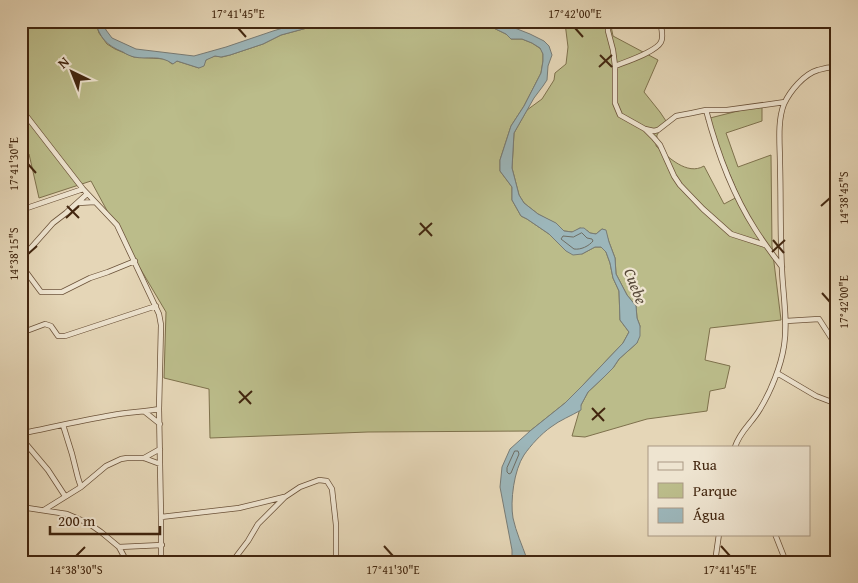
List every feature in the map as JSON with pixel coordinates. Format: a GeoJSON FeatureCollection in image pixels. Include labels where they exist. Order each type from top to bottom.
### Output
{"type":"FeatureCollection","features":[{"type":"Feature","properties":{"kind":"street"},"geometry":{"type":"LineString","coordinates":[[608,21],[614,66],[615,103],[620,115],[645,129],[658,130],[676,116],[706,110],[727,110],[785,102]]}},
{"type":"Feature","properties":{"kind":"street"},"geometry":{"type":"LineString","coordinates":[[614,66],[658,45],[662,37],[660,21]]}},
{"type":"Feature","properties":{"kind":"street"},"geometry":{"type":"LineString","coordinates":[[735,446],[740,435],[760,410],[777,373],[786,338],[782,267],[779,136],[782,111],[785,102],[793,90],[810,74],[818,70],[837,67]]}},
{"type":"Feature","properties":{"kind":"street"},"geometry":{"type":"LineString","coordinates":[[21,109],[87,194],[117,225],[159,314],[161,325],[161,562]]}},
{"type":"Feature","properties":{"kind":"street"},"geometry":{"type":"LineString","coordinates":[[706,110],[719,155],[731,182],[748,217],[782,267]]}},
{"type":"Feature","properties":{"kind":"street"},"geometry":{"type":"LineString","coordinates":[[645,129],[660,145],[680,185],[703,209],[731,234],[766,246]]}},
{"type":"Feature","properties":{"kind":"street"},"geometry":{"type":"LineString","coordinates":[[21,210],[83,189]]}},
{"type":"Feature","properties":{"kind":"street"},"geometry":{"type":"LineString","coordinates":[[21,259],[52,223],[87,194]]}},
{"type":"Feature","properties":{"kind":"street"},"geometry":{"type":"LineString","coordinates":[[78,203],[95,202]]}},
{"type":"Feature","properties":{"kind":"street"},"geometry":{"type":"LineString","coordinates":[[21,265],[41,292],[62,292],[90,278],[135,262]]}},
{"type":"Feature","properties":{"kind":"street"},"geometry":{"type":"LineString","coordinates":[[21,333],[45,324],[51,326],[58,336],[65,336],[156,306]]}},
{"type":"Feature","properties":{"kind":"street"},"geometry":{"type":"LineString","coordinates":[[786,321],[819,319],[837,347]]}},
{"type":"Feature","properties":{"kind":"street"},"geometry":{"type":"LineString","coordinates":[[777,373],[816,396],[837,404]]}},
{"type":"Feature","properties":{"kind":"street"},"geometry":{"type":"LineString","coordinates":[[64,496],[22,434],[114,414],[137,411],[145,412],[160,408]]}},
{"type":"Feature","properties":{"kind":"street"},"geometry":{"type":"LineString","coordinates":[[145,412],[160,424]]}},
{"type":"Feature","properties":{"kind":"street"},"geometry":{"type":"LineString","coordinates":[[63,425],[81,486]]}},
{"type":"Feature","properties":{"kind":"street"},"geometry":{"type":"LineString","coordinates":[[144,458],[160,449]]}},
{"type":"Feature","properties":{"kind":"street"},"geometry":{"type":"LineString","coordinates":[[44,510],[81,486],[106,466],[121,460],[144,458],[160,464]]}},
{"type":"Feature","properties":{"kind":"street"},"geometry":{"type":"LineString","coordinates":[[232,562],[258,524],[285,497],[300,487],[319,480],[324,480],[332,489],[336,525],[336,556],[334,562]]}},
{"type":"Feature","properties":{"kind":"street"},"geometry":{"type":"LineString","coordinates":[[161,517],[239,508],[285,497]]}},
{"type":"Feature","properties":{"kind":"street"},"geometry":{"type":"LineString","coordinates":[[21,507],[67,514],[77,518],[101,532],[119,546],[128,562]]}},
{"type":"Feature","properties":{"kind":"street"},"geometry":{"type":"LineString","coordinates":[[715,562],[719,536]]}},
{"type":"Feature","properties":{"kind":"street"},"geometry":{"type":"LineString","coordinates":[[776,536],[786,562]]}},
{"type":"Feature","properties":{"kind":"street"},"geometry":{"type":"LineString","coordinates":[[119,546],[162,545]]}},
{"type":"Feature","properties":{"kind":"green space"},"geometry":{"type":"Polygon","coordinates":[[[21,21],[95,21],[99,33],[107,44],[115,49],[134,57],[166,59],[172,64],[177,61],[199,68],[209,58],[230,55],[263,44],[281,35],[333,21],[479,21],[506,34],[511,39],[522,39],[532,43],[541,49],[543,54],[541,73],[511,126],[500,160],[500,171],[512,187],[512,200],[521,216],[549,234],[557,242],[582,254],[595,247],[601,247],[606,252],[613,278],[619,291],[620,320],[629,332],[623,343],[565,403],[530,431],[368,432],[210,438],[209,389],[164,378],[166,312],[91,181],[39,198],[29,154],[21,156],[21,21]]]}},
{"type":"Feature","properties":{"kind":"green space"},"geometry":{"type":"Polygon","coordinates":[[[563,21],[610,21],[613,36],[658,60],[644,92],[666,121],[657,135],[656,146],[672,160],[685,167],[691,169],[704,166],[724,204],[739,196],[706,119],[762,105],[762,121],[726,133],[738,167],[771,155],[772,246],[781,320],[710,328],[705,360],[730,366],[725,388],[710,391],[707,411],[647,419],[585,437],[572,436],[581,405],[588,392],[637,343],[640,326],[636,306],[627,295],[616,274],[615,258],[605,230],[602,229],[596,234],[580,228],[573,232],[564,231],[555,223],[538,214],[524,203],[519,195],[512,168],[514,133],[527,110],[542,99],[554,80],[555,73],[566,64],[568,47],[565,23],[563,21]]]}},
{"type":"Feature","properties":{"kind":"water"},"geometry":{"type":"Polygon","coordinates":[[[95,21],[103,21],[106,30],[112,38],[136,49],[194,56],[306,21],[333,21],[281,35],[263,44],[230,55],[215,56],[206,60],[204,66],[199,68],[177,61],[173,64],[163,59],[139,58],[128,55],[112,47],[104,40],[95,21]]]}},
{"type":"Feature","properties":{"kind":"water"},"geometry":{"type":"Polygon","coordinates":[[[479,21],[497,21],[530,34],[544,41],[549,46],[552,55],[548,66],[547,80],[534,98],[514,133],[512,168],[519,195],[524,203],[538,214],[556,223],[564,231],[572,232],[584,228],[590,233],[596,234],[602,229],[606,230],[615,258],[616,274],[627,295],[636,306],[640,326],[640,336],[637,343],[588,392],[581,405],[581,410],[558,422],[544,433],[530,447],[521,461],[514,486],[512,511],[527,559],[526,562],[512,562],[512,550],[500,487],[502,467],[510,449],[565,403],[623,343],[629,332],[620,320],[619,291],[613,278],[606,252],[601,247],[595,247],[582,254],[573,255],[566,251],[549,234],[521,216],[512,200],[512,187],[500,171],[500,160],[511,126],[541,73],[543,54],[540,48],[532,43],[522,39],[511,39],[506,34],[479,21]]]}},
{"type":"Feature","properties":{"kind":"water label","name":"Cuebe"},"geometry":{"type":"Point","coordinates":[636,286]}}]}
